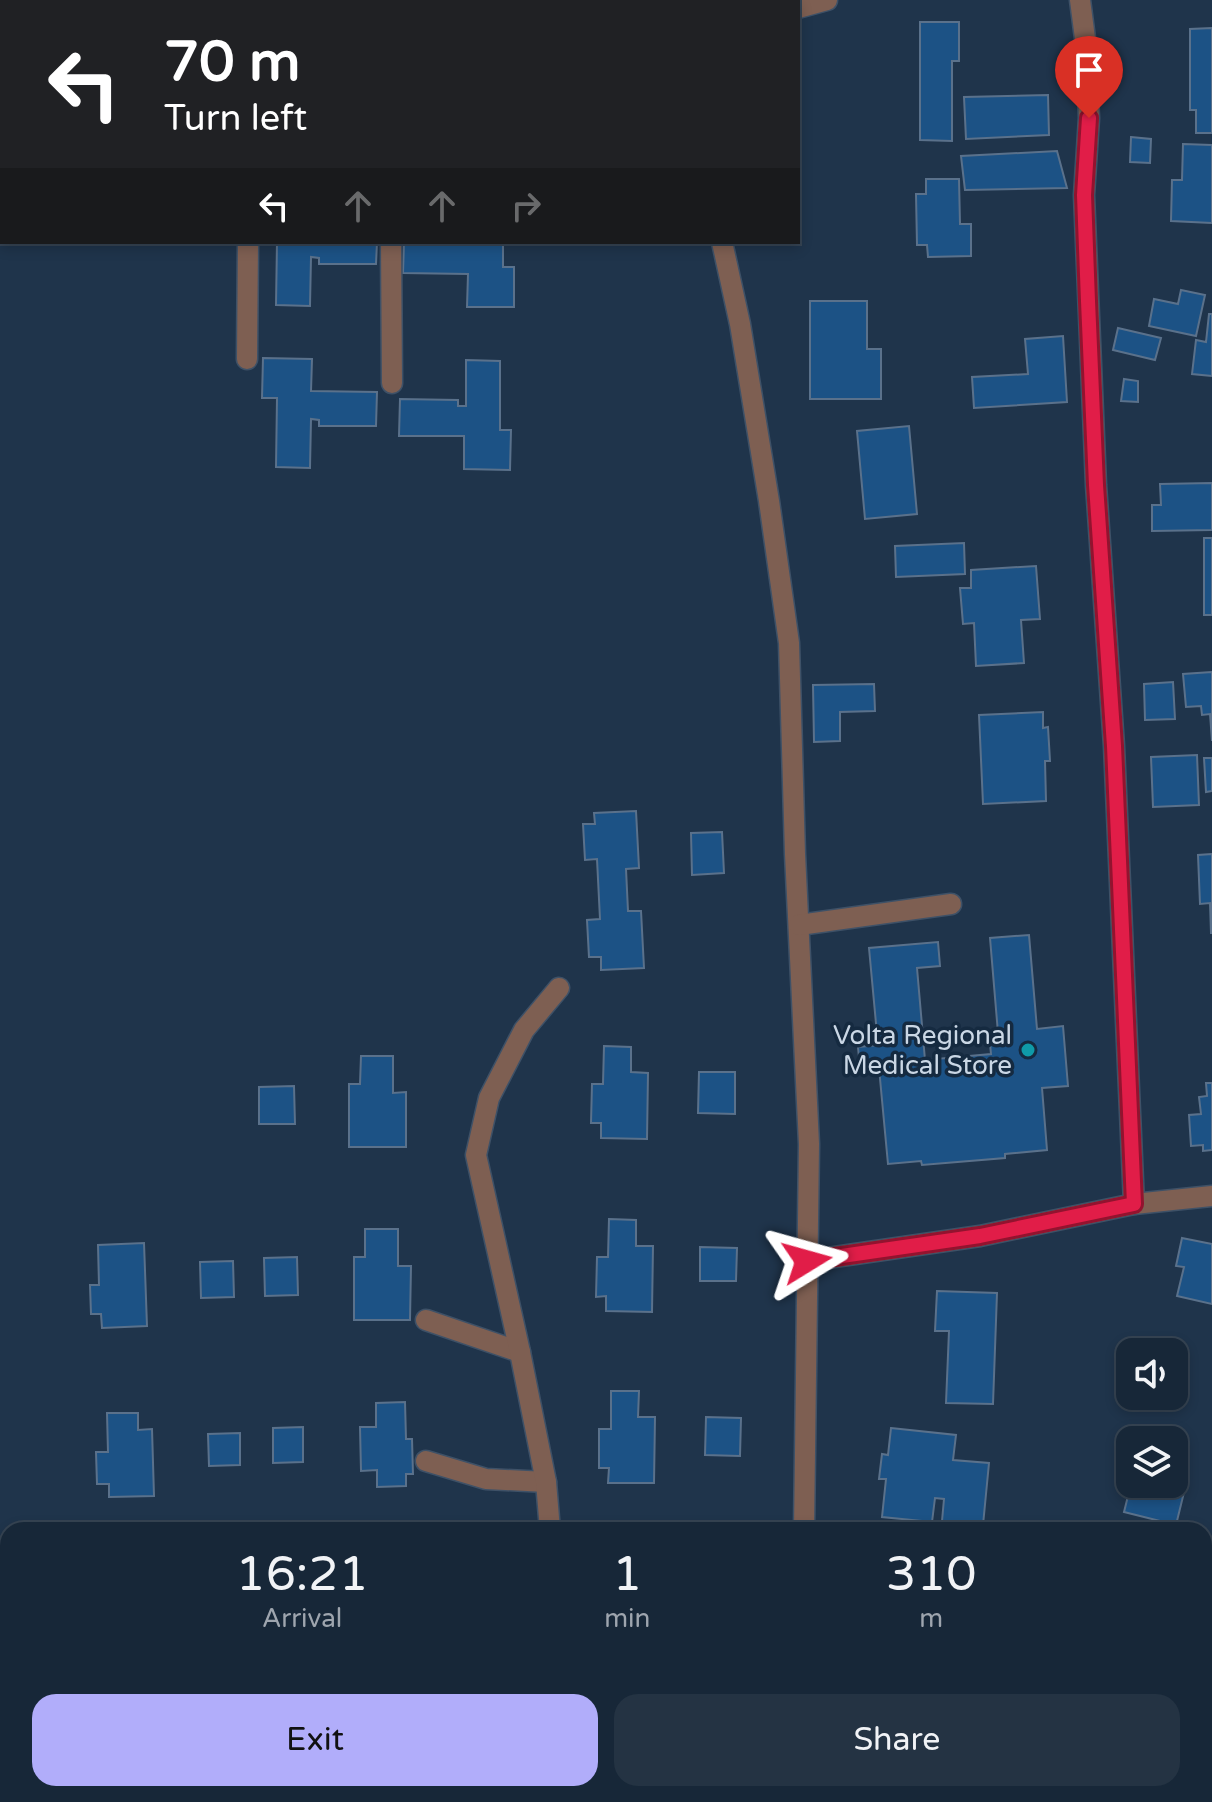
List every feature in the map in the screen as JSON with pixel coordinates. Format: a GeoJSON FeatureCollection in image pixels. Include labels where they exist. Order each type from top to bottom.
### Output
{"type":"FeatureCollection","features":[{"type":"Feature","properties":{"kind":"street"},"geometry":{"type":"LineString","coordinates":[[800,7],[827,0]]}},
{"type":"Feature","properties":{"kind":"street"},"geometry":{"type":"LineString","coordinates":[[1080,0],[1086,46],[1089,118],[1084,195],[1096,485],[1114,746],[1134,1204]]}},
{"type":"Feature","properties":{"kind":"street"},"geometry":{"type":"LineString","coordinates":[[247,359],[248,244]]}},
{"type":"Feature","properties":{"kind":"street"},"geometry":{"type":"LineString","coordinates":[[391,244],[392,383]]}},
{"type":"Feature","properties":{"kind":"street"},"geometry":{"type":"LineString","coordinates":[[722,244],[740,324],[789,643],[809,1144],[804,1522]]}},
{"type":"Feature","properties":{"kind":"street"},"geometry":{"type":"LineString","coordinates":[[799,925],[951,904]]}},
{"type":"Feature","properties":{"kind":"street"},"geometry":{"type":"LineString","coordinates":[[549,1522],[546,1482],[476,1155],[489,1098],[524,1030],[559,988]]}},
{"type":"Feature","properties":{"kind":"street"},"geometry":{"type":"LineString","coordinates":[[807,1261],[980,1236],[1134,1204],[1212,1196]]}},
{"type":"Feature","properties":{"kind":"street"},"geometry":{"type":"LineString","coordinates":[[426,1320],[520,1352]]}},
{"type":"Feature","properties":{"kind":"street"},"geometry":{"type":"LineString","coordinates":[[426,1461],[486,1479],[546,1482]]}},
{"type":"Feature","properties":{"kind":"building"},"geometry":{"type":"Polygon","coordinates":[[[920,22],[959,22],[959,61],[952,61],[952,141],[920,140],[920,22]]]}},
{"type":"Feature","properties":{"kind":"building"},"geometry":{"type":"Polygon","coordinates":[[[1212,28],[1212,133],[1196,133],[1196,110],[1190,110],[1190,29],[1212,28]]]}},
{"type":"Feature","properties":{"kind":"building"},"geometry":{"type":"Polygon","coordinates":[[[1048,95],[1049,135],[966,139],[964,97],[1048,95]]]}},
{"type":"Feature","properties":{"kind":"building"},"geometry":{"type":"Polygon","coordinates":[[[1131,137],[1151,139],[1150,163],[1130,162],[1131,137]]]}},
{"type":"Feature","properties":{"kind":"building"},"geometry":{"type":"Polygon","coordinates":[[[1183,144],[1212,145],[1212,223],[1171,221],[1172,180],[1182,180],[1183,144]]]}},
{"type":"Feature","properties":{"kind":"building"},"geometry":{"type":"Polygon","coordinates":[[[1057,151],[1067,188],[965,190],[961,156],[1057,151]]]}},
{"type":"Feature","properties":{"kind":"building"},"geometry":{"type":"Polygon","coordinates":[[[926,179],[959,179],[960,224],[971,224],[971,256],[928,257],[927,245],[917,245],[916,194],[926,194],[926,179]]]}},
{"type":"Feature","properties":{"kind":"building"},"geometry":{"type":"Polygon","coordinates":[[[277,244],[377,244],[376,264],[319,264],[319,258],[311,257],[310,306],[276,305],[277,244]]]}},
{"type":"Feature","properties":{"kind":"building"},"geometry":{"type":"Polygon","coordinates":[[[404,244],[503,244],[503,267],[514,267],[514,307],[467,307],[468,274],[403,273],[404,244]]]}},
{"type":"Feature","properties":{"kind":"building"},"geometry":{"type":"Polygon","coordinates":[[[1181,290],[1205,295],[1196,336],[1149,326],[1154,299],[1178,304],[1181,290]]]}},
{"type":"Feature","properties":{"kind":"building"},"geometry":{"type":"Polygon","coordinates":[[[810,301],[867,301],[867,349],[881,349],[881,399],[810,399],[810,301]]]}},
{"type":"Feature","properties":{"kind":"building"},"geometry":{"type":"Polygon","coordinates":[[[1209,314],[1212,314],[1212,376],[1192,374],[1196,340],[1206,342],[1209,314]]]}},
{"type":"Feature","properties":{"kind":"building"},"geometry":{"type":"Polygon","coordinates":[[[1118,328],[1161,338],[1155,360],[1113,350],[1118,328]]]}},
{"type":"Feature","properties":{"kind":"building"},"geometry":{"type":"Polygon","coordinates":[[[1063,336],[1067,402],[974,408],[972,377],[1028,374],[1025,339],[1063,336]]]}},
{"type":"Feature","properties":{"kind":"building"},"geometry":{"type":"Polygon","coordinates":[[[263,358],[312,359],[311,391],[377,392],[376,426],[319,426],[319,420],[311,419],[310,468],[276,467],[277,398],[262,398],[263,358]]]}},
{"type":"Feature","properties":{"kind":"building"},"geometry":{"type":"Polygon","coordinates":[[[466,360],[500,361],[500,430],[511,430],[510,470],[464,469],[464,436],[399,436],[400,399],[458,400],[458,406],[466,406],[466,360]]]}},
{"type":"Feature","properties":{"kind":"building"},"geometry":{"type":"Polygon","coordinates":[[[1124,379],[1138,381],[1138,402],[1121,401],[1124,379]]]}},
{"type":"Feature","properties":{"kind":"building"},"geometry":{"type":"Polygon","coordinates":[[[909,426],[917,514],[865,519],[857,431],[909,426]]]}},
{"type":"Feature","properties":{"kind":"building"},"geometry":{"type":"Polygon","coordinates":[[[1212,483],[1212,530],[1152,531],[1152,505],[1161,505],[1160,484],[1212,483]]]}},
{"type":"Feature","properties":{"kind":"building"},"geometry":{"type":"Polygon","coordinates":[[[1204,538],[1212,538],[1212,615],[1204,615],[1204,538]]]}},
{"type":"Feature","properties":{"kind":"building"},"geometry":{"type":"Polygon","coordinates":[[[964,543],[965,574],[896,577],[895,546],[964,543]]]}},
{"type":"Feature","properties":{"kind":"building"},"geometry":{"type":"Polygon","coordinates":[[[1036,566],[1040,619],[1021,620],[1024,663],[976,666],[974,623],[963,624],[960,588],[971,588],[971,570],[1036,566]]]}},
{"type":"Feature","properties":{"kind":"building"},"geometry":{"type":"Polygon","coordinates":[[[1212,672],[1212,741],[1210,714],[1202,715],[1201,706],[1186,707],[1183,674],[1212,672]]]}},
{"type":"Feature","properties":{"kind":"building"},"geometry":{"type":"Polygon","coordinates":[[[1173,682],[1175,719],[1145,720],[1144,684],[1173,682]]]}},
{"type":"Feature","properties":{"kind":"building"},"geometry":{"type":"Polygon","coordinates":[[[874,684],[875,711],[840,712],[840,741],[814,742],[813,685],[874,684]]]}},
{"type":"Feature","properties":{"kind":"building"},"geometry":{"type":"Polygon","coordinates":[[[1043,712],[1043,728],[1048,727],[1050,761],[1045,761],[1046,801],[983,804],[979,715],[1043,712]]]}},
{"type":"Feature","properties":{"kind":"building"},"geometry":{"type":"Polygon","coordinates":[[[1197,755],[1199,805],[1153,807],[1151,757],[1197,755]]]}},
{"type":"Feature","properties":{"kind":"building"},"geometry":{"type":"Polygon","coordinates":[[[1204,758],[1212,758],[1212,791],[1206,792],[1204,758]]]}},
{"type":"Feature","properties":{"kind":"building"},"geometry":{"type":"Polygon","coordinates":[[[636,811],[639,868],[626,869],[628,911],[641,911],[644,968],[601,970],[601,957],[589,957],[587,920],[600,919],[597,859],[585,860],[583,824],[595,824],[594,813],[636,811]]]}},
{"type":"Feature","properties":{"kind":"building"},"geometry":{"type":"Polygon","coordinates":[[[722,832],[724,873],[692,875],[691,833],[722,832]]]}},
{"type":"Feature","properties":{"kind":"building"},"geometry":{"type":"Polygon","coordinates":[[[1212,854],[1211,933],[1210,903],[1200,904],[1198,855],[1212,854]]]}},
{"type":"Feature","properties":{"kind":"building","name":"Volta Regional Medical Store"},"geometry":{"type":"Polygon","coordinates":[[[1029,935],[1037,1029],[1063,1026],[1068,1086],[1042,1088],[1047,1150],[1005,1154],[1005,1158],[922,1165],[921,1161],[888,1164],[879,1068],[860,1069],[858,1047],[878,1045],[869,948],[938,942],[940,966],[917,968],[925,1060],[991,1054],[989,1033],[998,1033],[990,938],[1029,935]]]}},
{"type":"Feature","properties":{"kind":"building"},"geometry":{"type":"Polygon","coordinates":[[[604,1046],[631,1047],[631,1072],[648,1073],[647,1139],[601,1138],[601,1123],[591,1123],[592,1084],[603,1084],[604,1046]]]}},
{"type":"Feature","properties":{"kind":"building"},"geometry":{"type":"Polygon","coordinates":[[[361,1056],[393,1056],[393,1093],[406,1092],[406,1147],[349,1147],[349,1084],[360,1084],[361,1056]]]}},
{"type":"Feature","properties":{"kind":"building"},"geometry":{"type":"Polygon","coordinates":[[[699,1072],[735,1072],[735,1114],[698,1113],[699,1072]]]}},
{"type":"Feature","properties":{"kind":"building"},"geometry":{"type":"Polygon","coordinates":[[[1206,1083],[1212,1083],[1212,1150],[1203,1151],[1203,1145],[1191,1146],[1189,1115],[1201,1114],[1199,1097],[1207,1096],[1206,1083]]]}},
{"type":"Feature","properties":{"kind":"building"},"geometry":{"type":"Polygon","coordinates":[[[294,1086],[295,1124],[259,1124],[259,1087],[294,1086]]]}},
{"type":"Feature","properties":{"kind":"building"},"geometry":{"type":"Polygon","coordinates":[[[609,1219],[636,1220],[636,1246],[653,1246],[652,1312],[606,1311],[606,1296],[596,1297],[597,1257],[608,1257],[609,1219]]]}},
{"type":"Feature","properties":{"kind":"building"},"geometry":{"type":"Polygon","coordinates":[[[365,1229],[398,1229],[398,1266],[411,1266],[410,1320],[354,1320],[354,1257],[365,1257],[365,1229]]]}},
{"type":"Feature","properties":{"kind":"building"},"geometry":{"type":"Polygon","coordinates":[[[1182,1238],[1212,1244],[1212,1304],[1177,1296],[1184,1267],[1176,1266],[1182,1238]]]}},
{"type":"Feature","properties":{"kind":"building"},"geometry":{"type":"Polygon","coordinates":[[[144,1243],[147,1326],[102,1328],[101,1314],[91,1314],[90,1285],[99,1285],[98,1245],[144,1243]]]}},
{"type":"Feature","properties":{"kind":"building"},"geometry":{"type":"Polygon","coordinates":[[[700,1247],[737,1248],[736,1281],[700,1281],[700,1247]]]}},
{"type":"Feature","properties":{"kind":"building"},"geometry":{"type":"Polygon","coordinates":[[[297,1257],[298,1295],[265,1296],[264,1258],[297,1257]]]}},
{"type":"Feature","properties":{"kind":"building"},"geometry":{"type":"Polygon","coordinates":[[[233,1261],[234,1297],[201,1298],[200,1262],[233,1261]]]}},
{"type":"Feature","properties":{"kind":"building"},"geometry":{"type":"Polygon","coordinates":[[[937,1291],[997,1293],[993,1404],[946,1403],[949,1331],[935,1331],[937,1291]]]}},
{"type":"Feature","properties":{"kind":"building"},"geometry":{"type":"Polygon","coordinates":[[[611,1391],[639,1391],[638,1417],[655,1417],[654,1483],[608,1483],[609,1468],[599,1468],[599,1429],[611,1429],[611,1391]]]}},
{"type":"Feature","properties":{"kind":"building"},"geometry":{"type":"Polygon","coordinates":[[[405,1402],[406,1439],[412,1439],[413,1474],[406,1474],[406,1486],[377,1487],[377,1470],[361,1471],[360,1427],[376,1427],[376,1403],[405,1402]]]}},
{"type":"Feature","properties":{"kind":"building"},"geometry":{"type":"Polygon","coordinates":[[[107,1413],[138,1413],[138,1430],[152,1429],[154,1496],[109,1497],[109,1484],[97,1484],[96,1452],[108,1452],[107,1413]]]}},
{"type":"Feature","properties":{"kind":"building"},"geometry":{"type":"Polygon","coordinates":[[[706,1417],[741,1418],[740,1456],[705,1455],[706,1417]]]}},
{"type":"Feature","properties":{"kind":"building"},"geometry":{"type":"Polygon","coordinates":[[[303,1427],[303,1462],[273,1463],[273,1428],[303,1427]]]}},
{"type":"Feature","properties":{"kind":"building"},"geometry":{"type":"Polygon","coordinates":[[[891,1428],[956,1435],[953,1460],[989,1463],[983,1522],[942,1521],[944,1499],[935,1498],[932,1522],[882,1517],[886,1479],[879,1479],[882,1454],[888,1455],[891,1428]]]}},
{"type":"Feature","properties":{"kind":"building"},"geometry":{"type":"Polygon","coordinates":[[[240,1433],[240,1465],[209,1466],[208,1434],[240,1433]]]}},
{"type":"Feature","properties":{"kind":"building"},"geometry":{"type":"Polygon","coordinates":[[[1128,1498],[1183,1498],[1177,1522],[1124,1512],[1128,1498]]]}},
{"type":"Feature","properties":{"kind":"place","name":"Volta Regional Medical Store"},"geometry":{"type":"Point","coordinates":[1028,1050]}},
{"type":"Feature","properties":{"kind":"route"},"geometry":{"type":"LineString","coordinates":[[807,1261],[980,1236],[1134,1204],[1114,746],[1096,485],[1088,301],[1084,195],[1089,118]]}}]}
